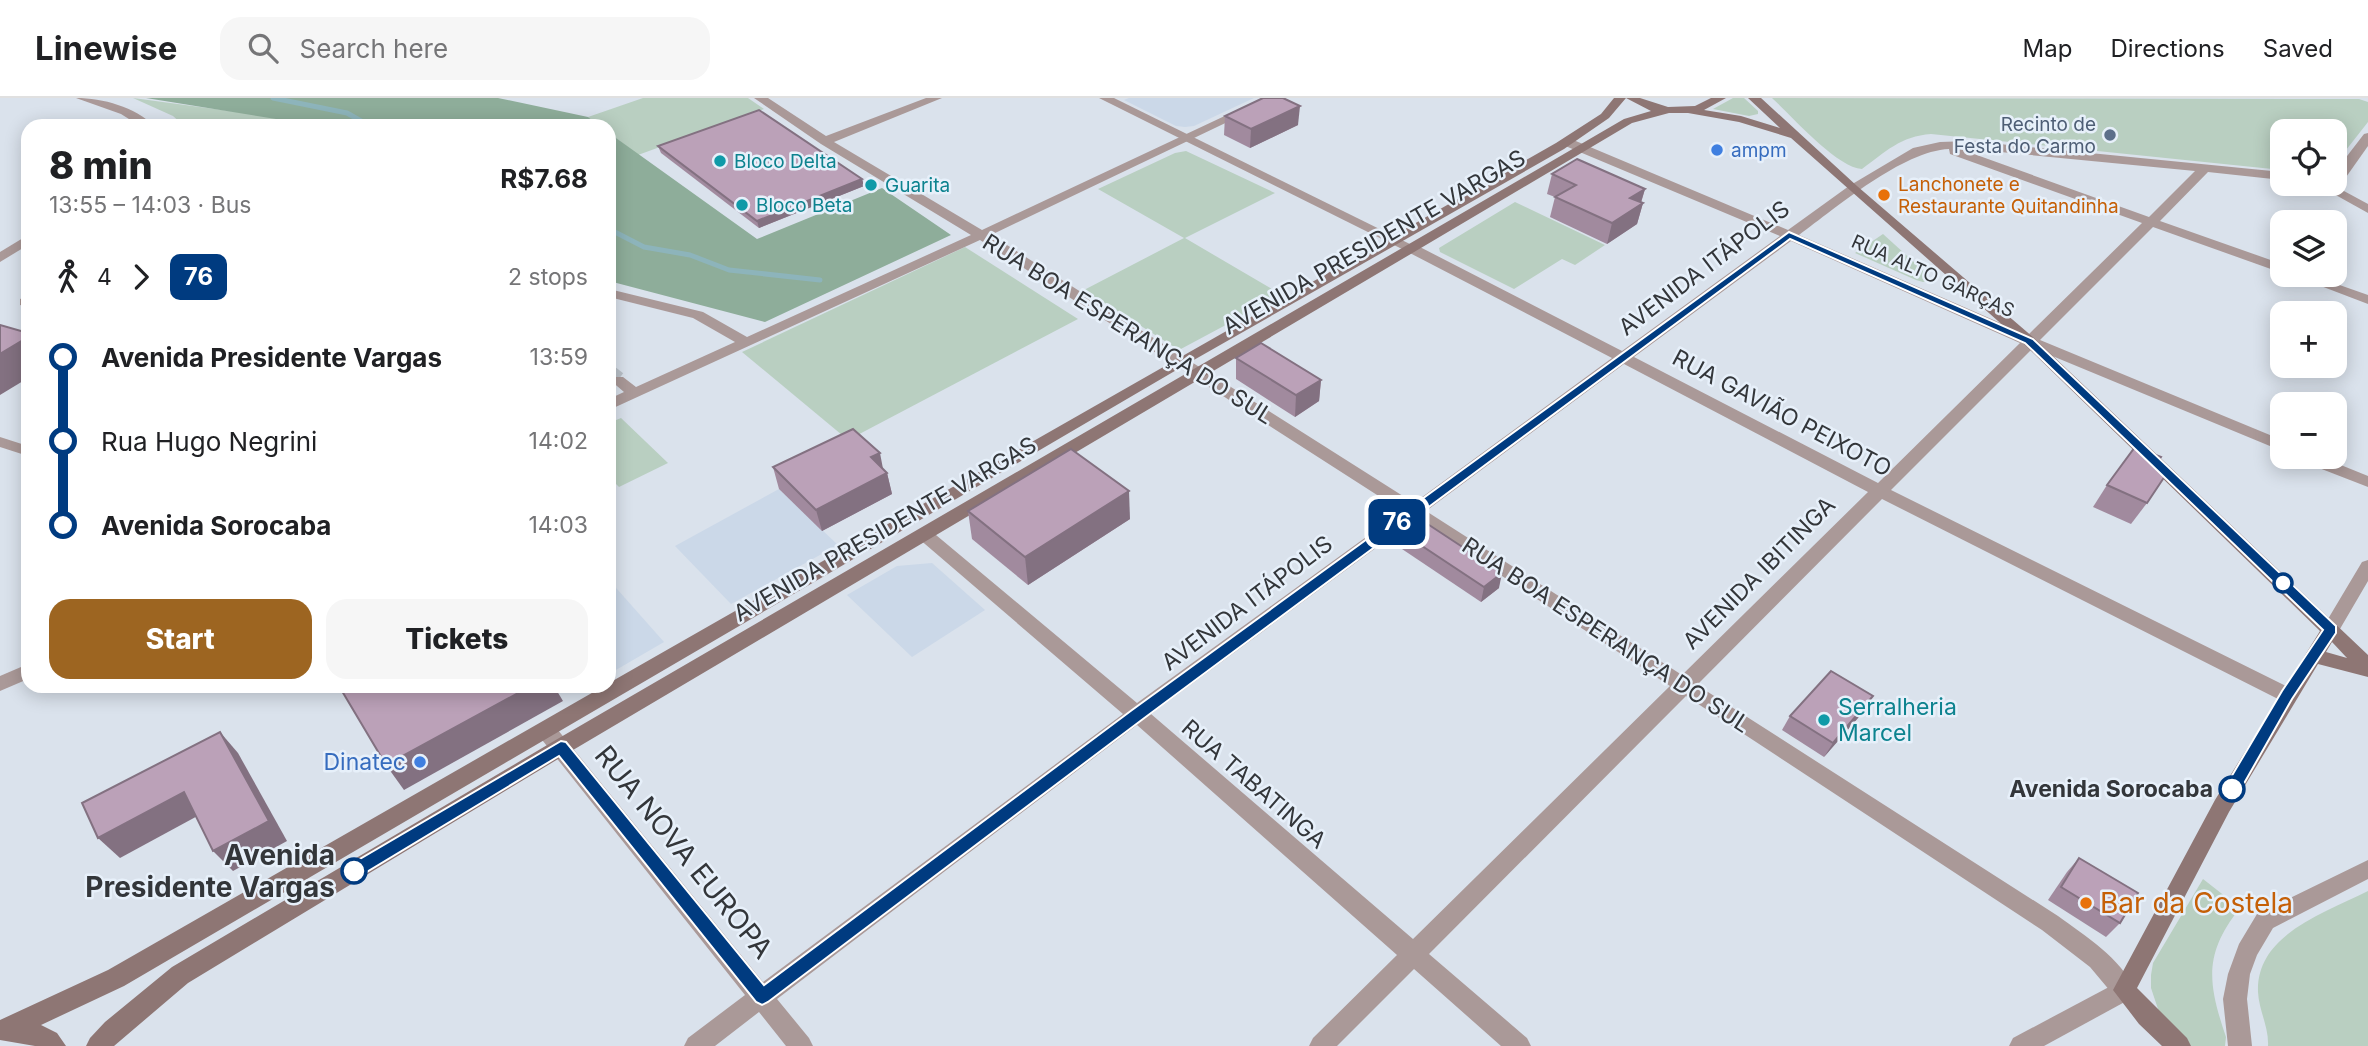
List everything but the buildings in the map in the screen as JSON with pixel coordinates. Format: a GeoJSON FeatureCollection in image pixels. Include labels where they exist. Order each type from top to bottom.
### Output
{"type":"FeatureCollection","features":[{"type":"Feature","properties":{"kind":"main road","name":"AVENIDA PRESIDENTE VARGAS"},"geometry":{"type":"LineString","coordinates":[[1575,145],[1620,98]]}},
{"type":"Feature","properties":{"kind":"main road"},"geometry":{"type":"LineString","coordinates":[[1630,98],[1655,109],[1741,119],[1801,140]]}},
{"type":"Feature","properties":{"kind":"main road","name":"AVENIDA PRESIDENTE VARGAS"},"geometry":{"type":"LineString","coordinates":[[616,689],[1180,362],[1403,244],[1575,145],[1628,121],[1669,110],[1697,108],[1720,98]]}},
{"type":"Feature","properties":{"kind":"main road"},"geometry":{"type":"LineString","coordinates":[[1754,98],[1853,189],[2029,341],[2331,629],[2368,668]]}},
{"type":"Feature","properties":{"kind":"main road","name":"AVENIDA PRESIDENTE VARGAS"},"geometry":{"type":"LineString","coordinates":[[98,1046],[113,1030],[180,975],[561,747],[1199,373],[1403,244]]}},
{"type":"Feature","properties":{"kind":"main road"},"geometry":{"type":"LineString","coordinates":[[2124,989],[2189,864],[2287,695],[2331,629]]}},
{"type":"Feature","properties":{"kind":"main road"},"geometry":{"type":"LineString","coordinates":[[2313,656],[2368,668]]}},
{"type":"Feature","properties":{"kind":"main road","name":"AVENIDA PRESIDENTE VARGAS"},"geometry":{"type":"LineString","coordinates":[[2,1031],[116,978],[610,693]]}},
{"type":"Feature","properties":{"kind":"main road","name":"RUA BOA ESPERANÇA DO SUL"},"geometry":{"type":"LineString","coordinates":[[2124,989],[2147,1016],[2179,1046]]}},
{"type":"Feature","properties":{"kind":"main road"},"geometry":{"type":"LineString","coordinates":[[2,1031],[24,1031],[40,1035],[54,1046]]}},
{"type":"Feature","properties":{"kind":"street"},"geometry":{"type":"LineString","coordinates":[[82,98],[125,111],[137,119]]}},
{"type":"Feature","properties":{"kind":"street","name":"RUA BOA ESPERANÇA DO SUL"},"geometry":{"type":"LineString","coordinates":[[760,98],[1199,373],[2050,923],[2098,960],[2124,989]]}},
{"type":"Feature","properties":{"kind":"street"},"geometry":{"type":"LineString","coordinates":[[825,141],[936,98]]}},
{"type":"Feature","properties":{"kind":"street","name":"RUA GAVIÃO PEIXOTO"},"geometry":{"type":"LineString","coordinates":[[1105,98],[1403,244],[1878,489],[2287,695]]}},
{"type":"Feature","properties":{"kind":"street"},"geometry":{"type":"LineString","coordinates":[[616,402],[1272,98]]}},
{"type":"Feature","properties":{"kind":"street"},"geometry":{"type":"LineString","coordinates":[[2347,167],[2368,137]]}},
{"type":"Feature","properties":{"kind":"street","name":"RUA ALTO GARÇAS"},"geometry":{"type":"LineString","coordinates":[[1575,145],[1789,235],[2029,341],[2270,441]]}},
{"type":"Feature","properties":{"kind":"street","name":"AVENIDA ITÁPOLIS"},"geometry":{"type":"LineString","coordinates":[[696,1046],[1413,510],[1626,358],[1853,189],[1908,155],[1940,146],[1969,145],[2270,175]]}},
{"type":"Feature","properties":{"kind":"street"},"geometry":{"type":"LineString","coordinates":[[1940,146],[2270,265]]}},
{"type":"Feature","properties":{"kind":"street","name":"AVENIDA IBITINGA"},"geometry":{"type":"LineString","coordinates":[[1321,1046],[1878,489],[2205,168]]}},
{"type":"Feature","properties":{"kind":"street"},"geometry":{"type":"LineString","coordinates":[[2344,196],[2368,209]]}},
{"type":"Feature","properties":{"kind":"street"},"geometry":{"type":"LineString","coordinates":[[0,258],[21,244]]}},
{"type":"Feature","properties":{"kind":"street"},"geometry":{"type":"LineString","coordinates":[[2332,287],[2368,300]]}},
{"type":"Feature","properties":{"kind":"street"},"geometry":{"type":"LineString","coordinates":[[616,295],[710,319],[730,329],[745,342]]}},
{"type":"Feature","properties":{"kind":"street"},"geometry":{"type":"LineString","coordinates":[[618,380],[635,393]]}},
{"type":"Feature","properties":{"kind":"street"},"geometry":{"type":"LineString","coordinates":[[0,442],[21,449]]}},
{"type":"Feature","properties":{"kind":"street"},"geometry":{"type":"LineString","coordinates":[[2336,469],[2368,482]]}},
{"type":"Feature","properties":{"kind":"street","name":"RUA TABATINGA"},"geometry":{"type":"LineString","coordinates":[[924,534],[1137,714],[1519,1046]]}},
{"type":"Feature","properties":{"kind":"street"},"geometry":{"type":"LineString","coordinates":[[2331,629],[2368,566]]}},
{"type":"Feature","properties":{"kind":"street"},"geometry":{"type":"LineString","coordinates":[[0,684],[21,674]]}},
{"type":"Feature","properties":{"kind":"street","name":"RUA NOVA EUROPA"},"geometry":{"type":"LineString","coordinates":[[546,730],[801,1046]]}},
{"type":"Feature","properties":{"kind":"street"},"geometry":{"type":"LineString","coordinates":[[2240,1046],[2235,999],[2239,974],[2247,951],[2265,921],[2368,869]]}},
{"type":"Feature","properties":{"kind":"street"},"geometry":{"type":"LineString","coordinates":[[2021,1046],[2124,989]]}},
{"type":"Feature","properties":{"kind":"shaded area"},"geometry":{"type":"Polygon","coordinates":[[[1254,98],[1194,126],[1185,127],[1176,126],[1124,100],[1254,98]]]}},
{"type":"Feature","properties":{"kind":"shaded area"},"geometry":{"type":"Polygon","coordinates":[[[779,489],[838,545],[731,604],[675,546],[779,489]]]}},
{"type":"Feature","properties":{"kind":"shaded area"},"geometry":{"type":"Polygon","coordinates":[[[932,563],[985,610],[912,657],[847,595],[897,566],[932,563]]]}},
{"type":"Feature","properties":{"kind":"shaded area"},"geometry":{"type":"Polygon","coordinates":[[[616,588],[664,642],[616,670],[616,588]]]}},
{"type":"Feature","properties":{"kind":"green space"},"geometry":{"type":"Polygon","coordinates":[[[133,98],[283,119],[176,119],[133,98]]]}},
{"type":"Feature","properties":{"kind":"green space"},"geometry":{"type":"Polygon","coordinates":[[[146,98],[498,98],[591,119],[276,119],[146,98]]]}},
{"type":"Feature","properties":{"kind":"green space"},"geometry":{"type":"Polygon","coordinates":[[[643,98],[748,98],[764,109],[638,155],[616,138],[616,119],[588,117],[643,98]]]}},
{"type":"Feature","properties":{"kind":"green space"},"geometry":{"type":"Polygon","coordinates":[[[1733,98],[1744,98],[1758,114],[1749,116],[1713,109],[1733,98]]]}},
{"type":"Feature","properties":{"kind":"green space","name":"Recinto de Festa do Carmo"},"geometry":{"type":"Polygon","coordinates":[[[1772,98],[2359,99],[2368,102],[2368,122],[2347,149],[2347,119],[2270,119],[2270,169],[1931,134],[1902,141],[1862,169],[1840,160],[1772,98]]]}},
{"type":"Feature","properties":{"kind":"green space"},"geometry":{"type":"Polygon","coordinates":[[[616,138],[757,239],[882,188],[951,235],[765,322],[616,283],[616,138]]]}},
{"type":"Feature","properties":{"kind":"green space"},"geometry":{"type":"Polygon","coordinates":[[[1186,151],[1275,193],[1185,238],[1282,295],[1179,350],[1084,290],[1184,238],[1098,189],[1175,153],[1186,151]]]}},
{"type":"Feature","properties":{"kind":"green space"},"geometry":{"type":"Polygon","coordinates":[[[1515,202],[1605,245],[1575,265],[1562,259],[1514,289],[1440,252],[1439,248],[1515,202]]]}},
{"type":"Feature","properties":{"kind":"green space"},"geometry":{"type":"Polygon","coordinates":[[[1883,234],[1926,273],[1930,280],[1916,280],[1855,253],[1883,234]]]}},
{"type":"Feature","properties":{"kind":"green space"},"geometry":{"type":"Polygon","coordinates":[[[965,247],[1078,319],[848,440],[742,352],[965,247]]]}},
{"type":"Feature","properties":{"kind":"green space"},"geometry":{"type":"Polygon","coordinates":[[[621,418],[668,463],[619,487],[616,484],[616,420],[621,418]]]}},
{"type":"Feature","properties":{"kind":"green space"},"geometry":{"type":"Polygon","coordinates":[[[2203,879],[2240,908],[2220,940],[2212,970],[2215,1001],[2226,1037],[2225,1046],[2189,1046],[2161,1018],[2151,988],[2153,963],[2203,879]]]}},
{"type":"Feature","properties":{"kind":"green space"},"geometry":{"type":"Polygon","coordinates":[[[2368,891],[2368,1046],[2268,1046],[2258,992],[2260,972],[2268,955],[2296,928],[2368,891]]]}},
{"type":"Feature","properties":{"kind":"waterway"},"geometry":{"type":"LineString","coordinates":[[273,98],[347,113],[358,119]]}},
{"type":"Feature","properties":{"kind":"waterway"},"geometry":{"type":"LineString","coordinates":[[616,233],[644,247],[690,255],[729,270],[820,280]]}},
{"type":"Feature","properties":{"kind":"bus line","name":"76"},"geometry":{"type":"LineString","coordinates":[[354,871],[561,747],[762,996],[1137,714],[1413,510],[1626,358],[1789,235],[2029,341],[2331,629],[2287,695],[2232,789]]}},
{"type":"Feature","properties":{"kind":"place","name":"Recinto de Festa do Carmo"},"geometry":{"type":"Point","coordinates":[2110,135]}},
{"type":"Feature","properties":{"kind":"place","name":"ampm"},"geometry":{"type":"Point","coordinates":[1717,150]}},
{"type":"Feature","properties":{"kind":"place","name":"Bloco Delta"},"geometry":{"type":"Point","coordinates":[720,161]}},
{"type":"Feature","properties":{"kind":"place","name":"Guarita"},"geometry":{"type":"Point","coordinates":[871,185]}},
{"type":"Feature","properties":{"kind":"place","name":"Lanchonete e Restaurante Quitandinha"},"geometry":{"type":"Point","coordinates":[1884,195]}},
{"type":"Feature","properties":{"kind":"place","name":"Bloco Beta"},"geometry":{"type":"Point","coordinates":[742,205]}},
{"type":"Feature","properties":{"kind":"place","name":"Serralheria Marcel"},"geometry":{"type":"Point","coordinates":[1824,720]}},
{"type":"Feature","properties":{"kind":"place","name":"Dinatec"},"geometry":{"type":"Point","coordinates":[420,762]}},
{"type":"Feature","properties":{"kind":"place","name":"Avenida Sorocaba"},"geometry":{"type":"Point","coordinates":[2232,789]}},
{"type":"Feature","properties":{"kind":"place","name":"Avenida Presidente Vargas"},"geometry":{"type":"Point","coordinates":[354,871]}},
{"type":"Feature","properties":{"kind":"place","name":"Bar da Costela"},"geometry":{"type":"Point","coordinates":[2086,903]}}]}
